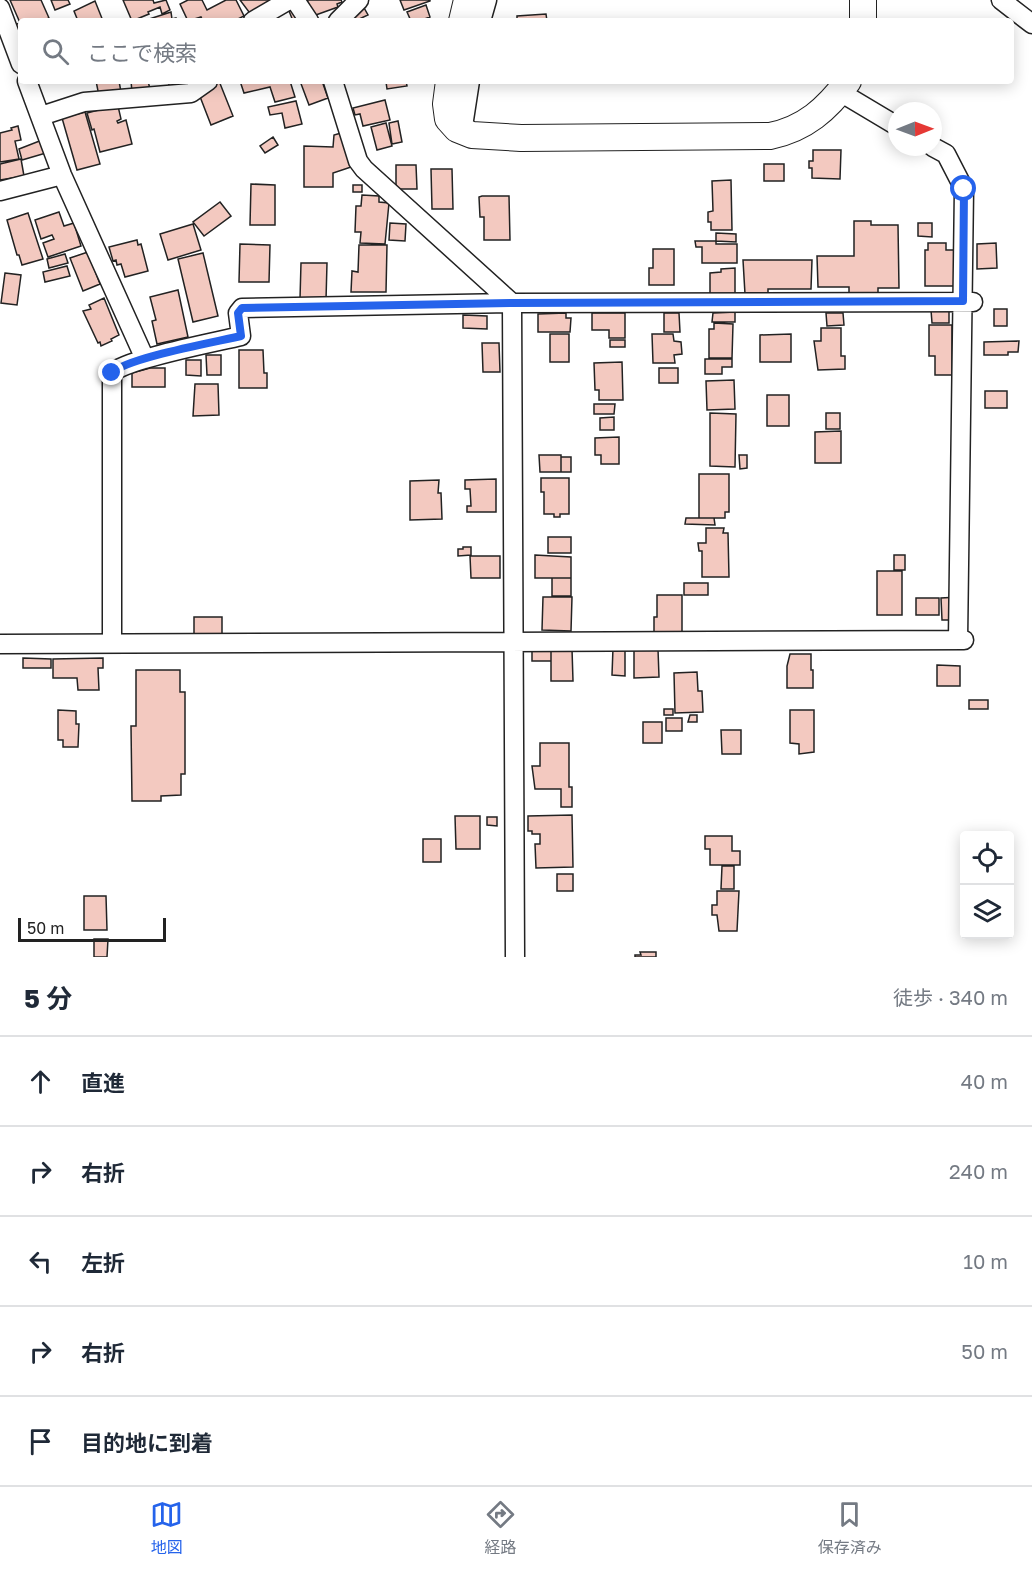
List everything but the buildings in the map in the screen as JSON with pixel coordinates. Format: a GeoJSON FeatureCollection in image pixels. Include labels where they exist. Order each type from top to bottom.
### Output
{"type":"FeatureCollection","features":[{"type":"Feature","properties":{"kind":"main road"},"geometry":{"type":"LineString","coordinates":[[463,18],[467,0]]}},
{"type":"Feature","properties":{"kind":"main road"},"geometry":{"type":"LineString","coordinates":[[863,0],[863,18]]}},
{"type":"Feature","properties":{"kind":"main road"},"geometry":{"type":"LineString","coordinates":[[449,84],[446,104],[451,125],[462,133],[472,135],[521,138],[754,138],[785,133],[819,115],[844,87]]}},
{"type":"Feature","properties":{"kind":"street"},"geometry":{"type":"LineString","coordinates":[[258,18],[289,0]]}},
{"type":"Feature","properties":{"kind":"street"},"geometry":{"type":"LineString","coordinates":[[295,0],[307,18]]}},
{"type":"Feature","properties":{"kind":"street"},"geometry":{"type":"LineString","coordinates":[[341,18],[359,0]]}},
{"type":"Feature","properties":{"kind":"street"},"geometry":{"type":"LineString","coordinates":[[482,18],[487,0]]}},
{"type":"Feature","properties":{"kind":"street"},"geometry":{"type":"LineString","coordinates":[[1001,0],[1032,24]]}},
{"type":"Feature","properties":{"kind":"street"},"geometry":{"type":"LineString","coordinates":[[0,8],[18,56]]}},
{"type":"Feature","properties":{"kind":"street"},"geometry":{"type":"LineString","coordinates":[[28,84],[62,175],[145,359]]}},
{"type":"Feature","properties":{"kind":"street"},"geometry":{"type":"LineString","coordinates":[[40,116],[84,102],[191,93],[204,84]]}},
{"type":"Feature","properties":{"kind":"street"},"geometry":{"type":"LineString","coordinates":[[334,84],[358,161],[364,169],[512,303],[515,957]]}},
{"type":"Feature","properties":{"kind":"street"},"geometry":{"type":"LineString","coordinates":[[462,133],[470,84]]}},
{"type":"Feature","properties":{"kind":"street"},"geometry":{"type":"LineString","coordinates":[[844,87],[888,119]]}},
{"type":"Feature","properties":{"kind":"street"},"geometry":{"type":"LineString","coordinates":[[0,644],[961,640],[968,302],[964,189],[946,154],[942,152]]}},
{"type":"Feature","properties":{"kind":"street"},"geometry":{"type":"LineString","coordinates":[[0,191],[62,175]]}},
{"type":"Feature","properties":{"kind":"street"},"geometry":{"type":"LineString","coordinates":[[112,643],[112,373],[117,368],[145,359],[241,336],[238,313],[242,308],[512,303],[968,302]]}},
{"type":"Feature","properties":{"kind":"route"},"geometry":{"type":"LineString","coordinates":[[112,373],[117,368],[145,359],[241,336],[238,313],[242,308],[512,303],[963,301],[964,189]]}}]}
